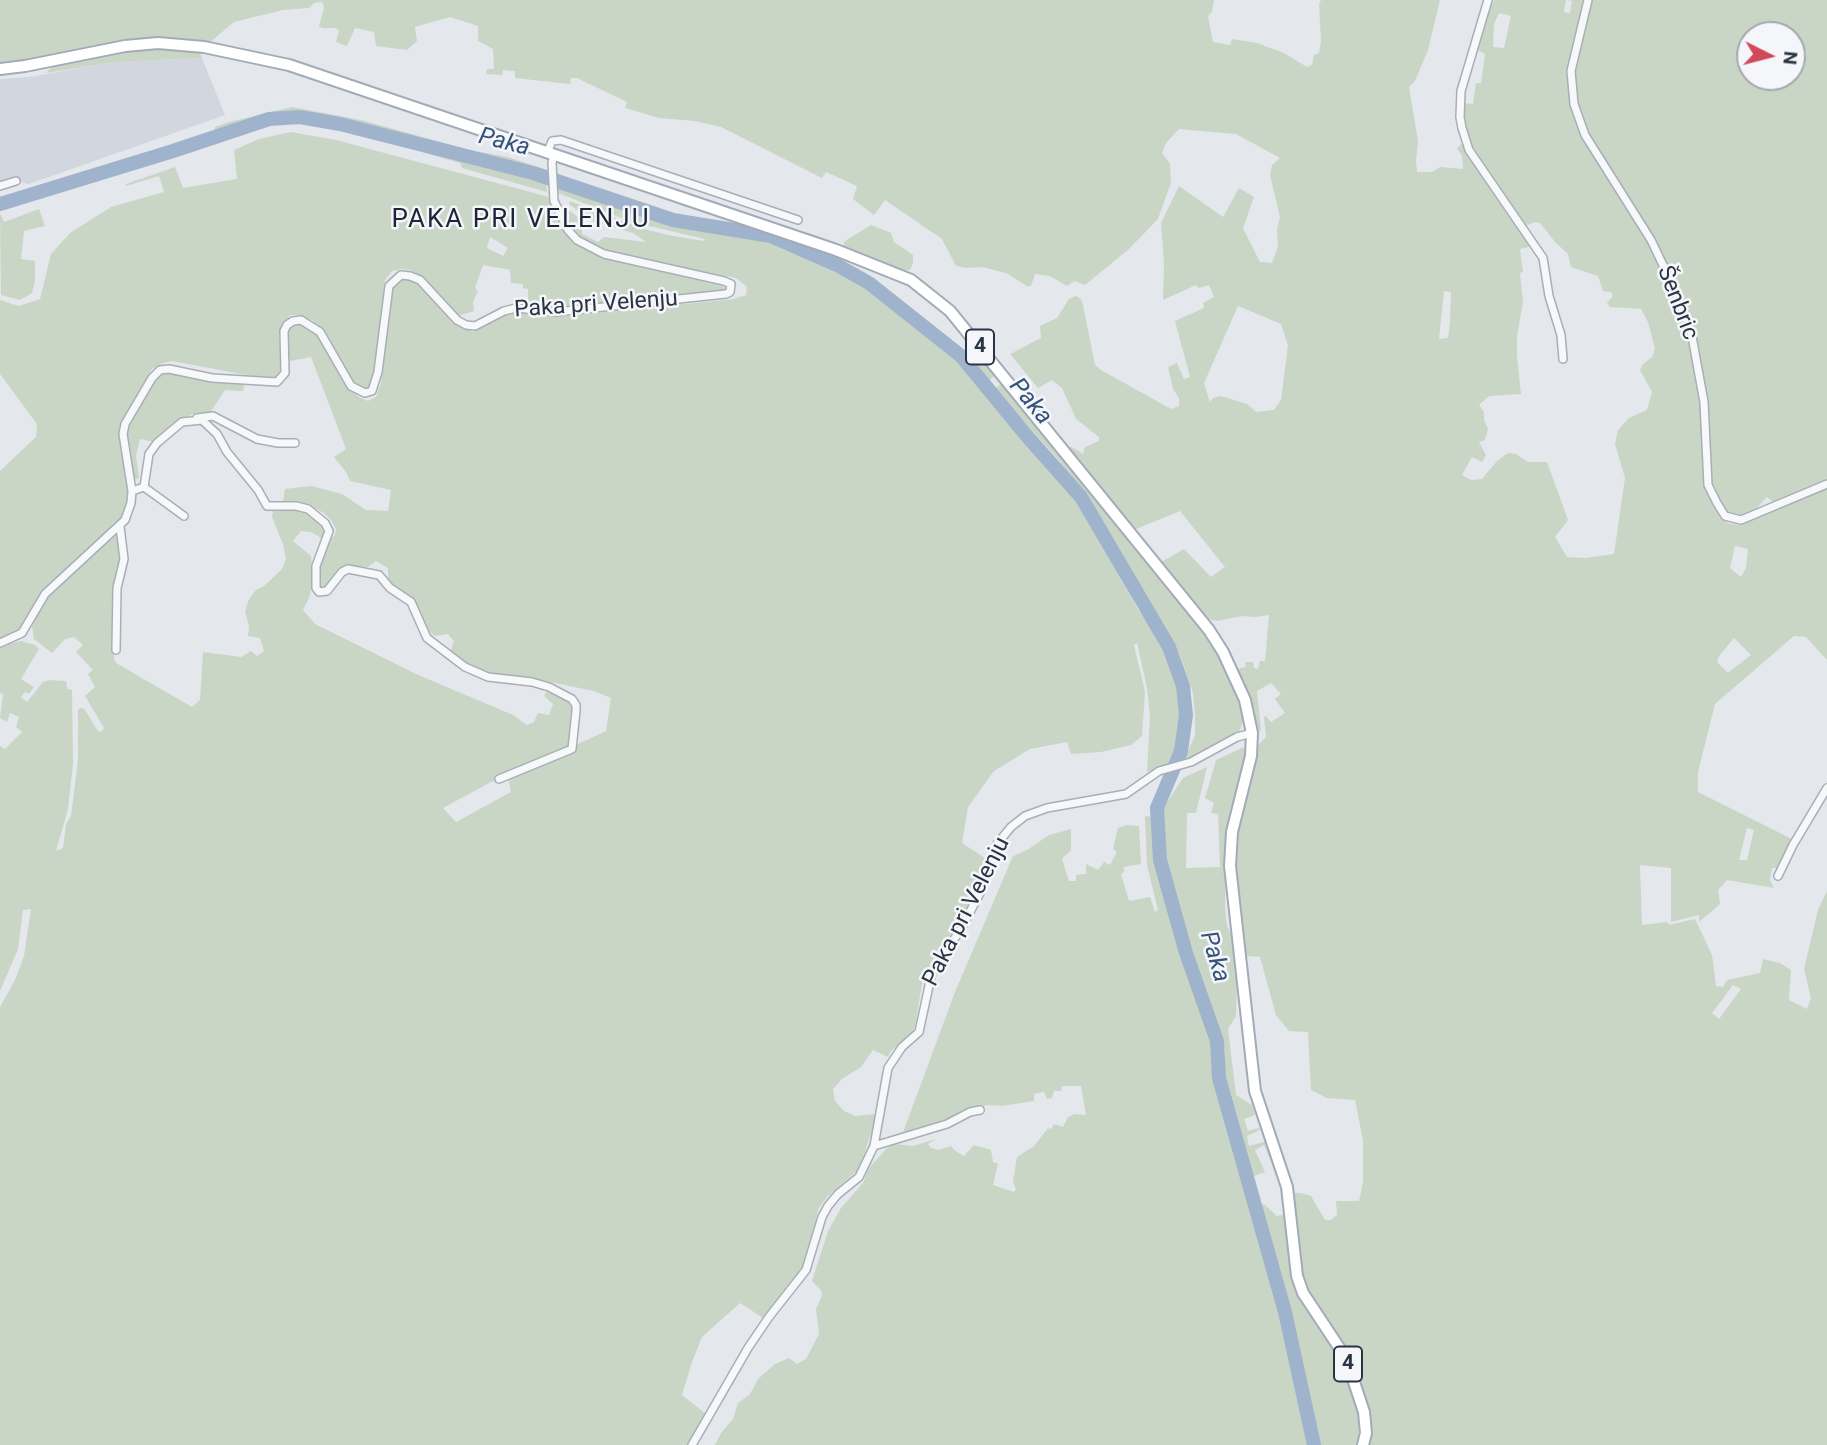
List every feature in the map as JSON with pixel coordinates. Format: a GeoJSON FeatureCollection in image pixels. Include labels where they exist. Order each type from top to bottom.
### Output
{"type":"FeatureCollection","features":[{"type":"Feature","properties":{"kind":"main road","name":"4"},"geometry":{"type":"LineString","coordinates":[[0,69],[125,46],[158,43],[180,43],[289,65],[836,250],[903,276],[950,311],[1209,630],[1235,675],[1245,700],[1252,733],[1251,756],[1232,832],[1230,866],[1255,1091],[1287,1187],[1297,1276],[1303,1293],[1346,1358],[1364,1412],[1366,1433],[1363,1445]]}},
{"type":"Feature","properties":{"kind":"street"},"geometry":{"type":"LineString","coordinates":[[1488,0],[1461,91],[1462,128],[1469,150],[1543,258],[1549,296],[1561,335],[1563,359]]}},
{"type":"Feature","properties":{"kind":"street","name":"Šenbric"},"geometry":{"type":"LineString","coordinates":[[1588,0],[1571,71],[1574,104],[1585,135],[1651,240],[1691,331],[1704,402],[1708,485],[1725,516],[1741,520],[1827,484]]}},
{"type":"Feature","properties":{"kind":"street"},"geometry":{"type":"LineString","coordinates":[[551,153],[552,141],[561,140],[798,220]]}},
{"type":"Feature","properties":{"kind":"street","name":"Paka pri Velenju"},"geometry":{"type":"LineString","coordinates":[[0,643],[22,633],[45,594],[120,527],[129,512],[132,491],[123,434],[125,424],[152,378],[160,370],[169,369],[212,378],[277,382],[285,373],[284,331],[293,321],[301,320],[320,332],[351,386],[358,391],[372,390],[378,372],[388,286],[401,275],[420,280],[457,320],[475,326],[504,311],[516,309],[556,312],[730,292],[731,285],[724,281],[633,262],[591,249],[568,230],[558,213],[552,193],[551,153]]}},
{"type":"Feature","properties":{"kind":"street"},"geometry":{"type":"LineString","coordinates":[[0,186],[16,181]]}},
{"type":"Feature","properties":{"kind":"street"},"geometry":{"type":"LineString","coordinates":[[144,487],[149,454],[170,430],[182,422],[213,416],[257,439],[295,443]]}},
{"type":"Feature","properties":{"kind":"street"},"geometry":{"type":"LineString","coordinates":[[193,419],[202,420],[217,434],[267,506],[296,506],[308,509],[326,523],[329,531],[316,566],[316,588],[319,592],[327,591],[342,572],[348,569],[379,575],[390,588],[411,602],[427,638],[465,667],[488,677],[532,682],[549,687],[572,699],[576,705],[572,749],[499,779]]}},
{"type":"Feature","properties":{"kind":"street"},"geometry":{"type":"LineString","coordinates":[[132,491],[144,487]]}},
{"type":"Feature","properties":{"kind":"street"},"geometry":{"type":"LineString","coordinates":[[144,487],[184,516]]}},
{"type":"Feature","properties":{"kind":"street"},"geometry":{"type":"LineString","coordinates":[[116,650],[117,588],[124,559],[120,527]]}},
{"type":"Feature","properties":{"kind":"street","name":"Paka pri Velenju"},"geometry":{"type":"LineString","coordinates":[[692,1445],[768,1317],[806,1270],[828,1206],[859,1177],[874,1146],[888,1068],[902,1047],[919,1032],[932,972],[961,929],[981,891],[997,844],[1010,827],[1026,816],[1047,808],[1126,794],[1159,771],[1191,762],[1237,737],[1252,733]]}},
{"type":"Feature","properties":{"kind":"street"},"geometry":{"type":"LineString","coordinates":[[1778,876],[1827,788]]}},
{"type":"Feature","properties":{"kind":"street"},"geometry":{"type":"LineString","coordinates":[[874,1146],[947,1124],[980,1110]]}},
{"type":"Feature","properties":{"kind":"shaded area"},"geometry":{"type":"Polygon","coordinates":[[[202,58],[225,115],[29,184],[20,182],[15,176],[0,184],[0,79],[29,77],[115,62],[202,58]]]}},
{"type":"Feature","properties":{"kind":"green space"},"geometry":{"type":"Polygon","coordinates":[[[0,0],[1214,0],[1212,12],[1208,16],[1213,42],[1230,45],[1232,39],[1257,43],[1284,53],[1307,67],[1312,65],[1314,55],[1319,53],[1321,0],[1440,0],[1428,50],[1415,81],[1409,87],[1418,141],[1417,172],[1432,172],[1440,167],[1463,169],[1462,156],[1457,148],[1463,143],[1532,246],[1520,249],[1523,302],[1517,336],[1517,356],[1521,394],[1489,396],[1479,405],[1484,412],[1488,429],[1485,440],[1479,442],[1486,455],[1482,462],[1472,457],[1462,475],[1471,480],[1482,479],[1497,461],[1508,453],[1516,454],[1528,462],[1547,462],[1568,520],[1555,537],[1567,557],[1586,558],[1614,554],[1625,478],[1615,444],[1618,430],[1629,418],[1647,410],[1652,392],[1640,370],[1652,357],[1655,349],[1648,322],[1641,309],[1610,307],[1607,303],[1613,296],[1611,292],[1603,291],[1598,276],[1571,267],[1568,254],[1540,223],[1534,222],[1525,226],[1477,156],[1464,127],[1462,103],[1473,104],[1476,83],[1481,83],[1485,54],[1476,49],[1482,26],[1494,0],[1566,0],[1564,12],[1570,13],[1572,1],[1568,0],[1827,0],[1827,480],[1774,503],[1767,497],[1753,512],[1742,517],[1733,516],[1724,510],[1719,517],[1728,523],[1739,525],[1827,488],[1827,660],[1806,637],[1794,636],[1715,704],[1698,772],[1698,792],[1794,840],[1779,868],[1772,868],[1770,880],[1774,888],[1727,880],[1718,890],[1720,904],[1699,922],[1699,915],[1671,922],[1671,868],[1640,865],[1642,925],[1667,922],[1669,925],[1695,919],[1712,955],[1716,986],[1723,987],[1727,980],[1760,973],[1763,959],[1780,963],[1791,970],[1789,1000],[1807,1009],[1811,998],[1804,969],[1818,910],[1827,891],[1827,1445],[1368,1445],[1367,1411],[1361,1385],[1348,1355],[1303,1288],[1293,1196],[1294,1193],[1301,1193],[1311,1196],[1325,1220],[1331,1220],[1337,1215],[1336,1201],[1359,1201],[1363,1182],[1363,1140],[1355,1100],[1327,1098],[1311,1090],[1308,1032],[1289,1031],[1276,1015],[1260,957],[1247,956],[1240,922],[1235,862],[1236,831],[1257,746],[1266,737],[1264,717],[1271,722],[1285,713],[1275,699],[1281,694],[1271,683],[1257,691],[1261,730],[1258,731],[1253,709],[1237,669],[1246,667],[1245,662],[1253,662],[1254,668],[1258,669],[1260,661],[1265,661],[1269,615],[1242,616],[1217,621],[1209,619],[1161,562],[1184,549],[1211,577],[1225,567],[1180,511],[1134,530],[1066,447],[1072,447],[1083,454],[1085,447],[1099,441],[1099,437],[1076,419],[1062,388],[1052,380],[1038,388],[1010,354],[1041,338],[1040,326],[1057,318],[1069,299],[1076,296],[1081,299],[1083,305],[1095,365],[1171,409],[1179,406],[1179,398],[1173,389],[1168,367],[1177,363],[1184,379],[1190,377],[1175,321],[1204,308],[1203,303],[1214,297],[1209,285],[1198,288],[1196,285],[1163,300],[1161,223],[1179,186],[1223,217],[1239,188],[1254,197],[1243,228],[1260,262],[1272,263],[1278,246],[1280,217],[1270,175],[1272,165],[1280,158],[1236,134],[1179,129],[1166,143],[1162,153],[1170,164],[1171,183],[1158,219],[1129,249],[1085,285],[1075,281],[1067,286],[1050,276],[1035,274],[1031,286],[1027,286],[1006,273],[982,267],[956,266],[942,239],[885,200],[874,215],[853,199],[857,186],[826,172],[822,178],[721,127],[695,121],[659,118],[625,108],[627,102],[577,78],[571,78],[570,84],[515,78],[515,71],[503,70],[502,75],[486,74],[487,69],[494,69],[493,49],[478,41],[478,26],[450,17],[415,27],[417,41],[407,50],[376,46],[374,32],[355,28],[347,46],[336,42],[339,31],[336,28],[319,26],[324,8],[322,2],[314,3],[309,8],[283,10],[234,22],[209,43],[149,37],[0,64],[0,0]],[[1499,13],[1494,24],[1493,47],[1504,48],[1511,16],[1499,13]],[[1444,291],[1439,339],[1448,338],[1451,292],[1444,291]],[[1238,306],[1204,383],[1210,402],[1221,396],[1247,404],[1256,412],[1274,410],[1281,400],[1288,345],[1281,324],[1238,306]],[[1735,546],[1730,568],[1741,577],[1746,568],[1748,549],[1735,546]],[[1734,638],[1717,662],[1728,673],[1751,655],[1734,638]],[[1747,828],[1739,860],[1747,860],[1754,830],[1747,828]],[[1733,985],[1712,1013],[1719,1019],[1741,989],[1733,985]]]}},
{"type":"Feature","properties":{"kind":"green space"},"geometry":{"type":"Polygon","coordinates":[[[158,47],[199,51],[202,58],[115,62],[46,73],[53,66],[107,54],[158,47]]]}},
{"type":"Feature","properties":{"kind":"green space"},"geometry":{"type":"Polygon","coordinates":[[[292,107],[361,120],[470,150],[508,157],[547,170],[547,175],[370,127],[305,113],[277,115],[214,132],[215,127],[229,122],[292,107]]]}},
{"type":"Feature","properties":{"kind":"green space"},"geometry":{"type":"Polygon","coordinates":[[[291,132],[336,140],[548,197],[566,233],[592,253],[726,287],[726,291],[565,306],[528,305],[528,289],[523,288],[523,284],[511,283],[510,270],[483,265],[475,288],[478,291],[473,302],[474,311],[457,316],[422,276],[402,269],[392,271],[385,280],[373,384],[369,391],[361,391],[353,382],[326,332],[312,320],[300,315],[290,315],[279,332],[282,376],[273,380],[172,361],[163,363],[152,369],[121,428],[120,441],[129,488],[125,516],[62,574],[20,632],[0,639],[0,471],[36,437],[37,424],[0,374],[0,300],[19,306],[40,299],[51,254],[70,233],[111,207],[164,192],[159,176],[126,184],[175,167],[183,188],[237,179],[234,150],[259,139],[291,132]],[[490,237],[487,248],[503,256],[508,248],[490,237]]]}},
{"type":"Feature","properties":{"kind":"green space"},"geometry":{"type":"Polygon","coordinates":[[[423,148],[546,181],[547,192],[462,168],[460,163],[425,153],[423,148]]]}},
{"type":"Feature","properties":{"kind":"green space"},"geometry":{"type":"Polygon","coordinates":[[[558,185],[645,218],[770,239],[802,250],[865,284],[935,342],[955,355],[1076,497],[1137,608],[1171,656],[1168,660],[1177,677],[1182,712],[1172,764],[1147,772],[1150,716],[1137,643],[1134,645],[1145,692],[1142,736],[1131,745],[1101,752],[1071,754],[1067,742],[1030,749],[994,771],[968,807],[962,843],[988,860],[967,912],[941,946],[923,977],[915,1027],[888,1057],[873,1050],[861,1067],[842,1079],[833,1089],[835,1101],[844,1111],[855,1116],[877,1114],[860,1168],[827,1197],[818,1209],[808,1258],[797,1277],[763,1318],[740,1303],[702,1337],[682,1395],[706,1414],[688,1445],[0,1445],[0,1007],[16,978],[24,956],[31,909],[23,910],[18,949],[0,991],[0,746],[5,749],[22,732],[16,727],[19,717],[10,713],[7,722],[0,718],[3,694],[0,693],[0,646],[21,641],[39,649],[21,679],[34,687],[29,694],[25,692],[21,697],[27,702],[43,682],[49,680],[66,681],[67,689],[72,690],[73,764],[68,809],[56,851],[63,848],[66,824],[71,816],[78,760],[78,709],[83,708],[97,730],[101,732],[104,728],[85,696],[95,687],[88,674],[93,670],[76,652],[83,645],[74,637],[65,639],[52,653],[34,639],[32,626],[47,596],[118,532],[122,560],[114,659],[116,663],[192,707],[200,700],[203,652],[241,657],[251,651],[257,656],[264,651],[260,638],[248,636],[249,626],[245,611],[256,590],[282,569],[286,559],[272,517],[273,510],[278,508],[302,509],[322,522],[326,534],[323,539],[311,532],[301,531],[293,541],[311,556],[313,582],[303,610],[315,624],[416,674],[513,715],[527,725],[534,722],[538,713],[549,715],[553,704],[544,696],[546,692],[572,700],[568,747],[506,774],[443,808],[456,822],[511,792],[508,777],[568,755],[578,744],[606,731],[611,698],[594,691],[496,674],[475,668],[458,659],[450,652],[454,641],[448,634],[435,636],[424,627],[420,610],[413,598],[394,587],[388,578],[388,568],[376,561],[368,567],[345,565],[327,587],[318,587],[319,559],[336,529],[324,513],[295,501],[283,501],[285,489],[311,486],[342,494],[366,510],[388,511],[391,490],[350,481],[334,457],[346,449],[311,357],[290,361],[287,344],[288,331],[292,326],[310,326],[349,388],[368,401],[376,397],[381,383],[389,303],[394,286],[401,279],[409,278],[415,281],[455,322],[473,332],[511,312],[564,316],[734,299],[746,295],[747,287],[736,278],[614,254],[585,242],[569,226],[559,203],[582,220],[582,234],[598,242],[604,237],[646,242],[633,233],[590,220],[569,204],[570,201],[644,229],[703,241],[705,239],[632,222],[558,193],[558,185]]]}},
{"type":"Feature","properties":{"kind":"green space"},"geometry":{"type":"Polygon","coordinates":[[[39,209],[45,226],[24,231],[21,259],[35,261],[32,293],[20,300],[1,295],[0,213],[4,222],[39,209]]]}},
{"type":"Feature","properties":{"kind":"green space"},"geometry":{"type":"Polygon","coordinates":[[[871,225],[891,233],[894,242],[913,255],[910,270],[904,271],[843,246],[845,241],[871,225]]]}},
{"type":"Feature","properties":{"kind":"green space"},"geometry":{"type":"Polygon","coordinates":[[[973,345],[996,375],[988,381],[963,351],[973,345]]]}},
{"type":"Feature","properties":{"kind":"green space"},"geometry":{"type":"Polygon","coordinates":[[[173,371],[245,382],[243,391],[225,390],[210,413],[197,413],[180,419],[154,442],[140,439],[136,456],[139,478],[133,480],[126,431],[154,380],[162,373],[173,371]]]}},
{"type":"Feature","properties":{"kind":"green space"},"geometry":{"type":"Polygon","coordinates":[[[1002,383],[1198,623],[1223,660],[1239,695],[1244,719],[1239,732],[1233,736],[1184,761],[1195,735],[1195,717],[1193,693],[1179,653],[1136,587],[1086,497],[1058,459],[994,389],[1002,383]]]}},
{"type":"Feature","properties":{"kind":"green space"},"geometry":{"type":"Polygon","coordinates":[[[1247,748],[1247,756],[1230,812],[1226,852],[1225,909],[1227,926],[1232,936],[1237,985],[1236,1016],[1228,1029],[1236,1095],[1252,1105],[1255,1115],[1244,1119],[1248,1131],[1260,1130],[1247,1136],[1249,1146],[1267,1141],[1277,1169],[1274,1169],[1264,1145],[1255,1150],[1265,1172],[1251,1177],[1223,1079],[1225,1049],[1189,955],[1166,874],[1162,830],[1162,810],[1183,778],[1207,767],[1196,813],[1187,813],[1186,868],[1220,867],[1218,814],[1211,813],[1214,803],[1205,798],[1216,760],[1247,748]]]}},
{"type":"Feature","properties":{"kind":"green space"},"geometry":{"type":"Polygon","coordinates":[[[1145,816],[1152,817],[1159,877],[1180,952],[1214,1042],[1216,1055],[1212,1071],[1239,1166],[1256,1207],[1264,1204],[1277,1216],[1285,1214],[1293,1281],[1305,1307],[1334,1347],[1346,1374],[1356,1403],[1358,1445],[715,1445],[733,1419],[738,1403],[750,1394],[758,1379],[775,1364],[789,1358],[797,1364],[806,1359],[819,1334],[816,1309],[822,1295],[812,1281],[828,1231],[841,1208],[863,1183],[869,1168],[886,1149],[894,1144],[913,1146],[936,1139],[928,1144],[931,1148],[939,1150],[951,1146],[964,1156],[974,1145],[991,1150],[993,1162],[998,1164],[993,1185],[1014,1192],[1017,1157],[1034,1146],[1054,1124],[1063,1127],[1068,1117],[1075,1114],[1086,1115],[1081,1086],[1062,1086],[1061,1091],[1054,1091],[1052,1098],[1047,1099],[1044,1092],[1034,1094],[1034,1101],[1002,1106],[987,1105],[902,1135],[955,992],[1013,856],[1049,835],[1071,829],[1071,850],[1062,859],[1069,881],[1076,881],[1076,875],[1086,874],[1086,864],[1098,870],[1104,862],[1110,865],[1117,852],[1113,849],[1118,828],[1126,825],[1139,826],[1141,864],[1124,867],[1121,874],[1129,901],[1150,897],[1155,912],[1158,910],[1147,865],[1145,816]]]}},
{"type":"Feature","properties":{"kind":"waterway","name":"Paka"},"geometry":{"type":"LineString","coordinates":[[0,204],[269,119],[300,117],[340,124],[533,173],[673,220],[771,236],[837,265],[869,283],[961,356],[1081,497],[1169,647],[1183,686],[1186,715],[1181,751],[1157,808],[1160,860],[1186,953],[1217,1041],[1219,1078],[1285,1312],[1314,1445]]}},
{"type":"Feature","properties":{"kind":"district","name":"PAKA PRI VELENJU"},"geometry":{"type":"Point","coordinates":[521,220]}}]}
